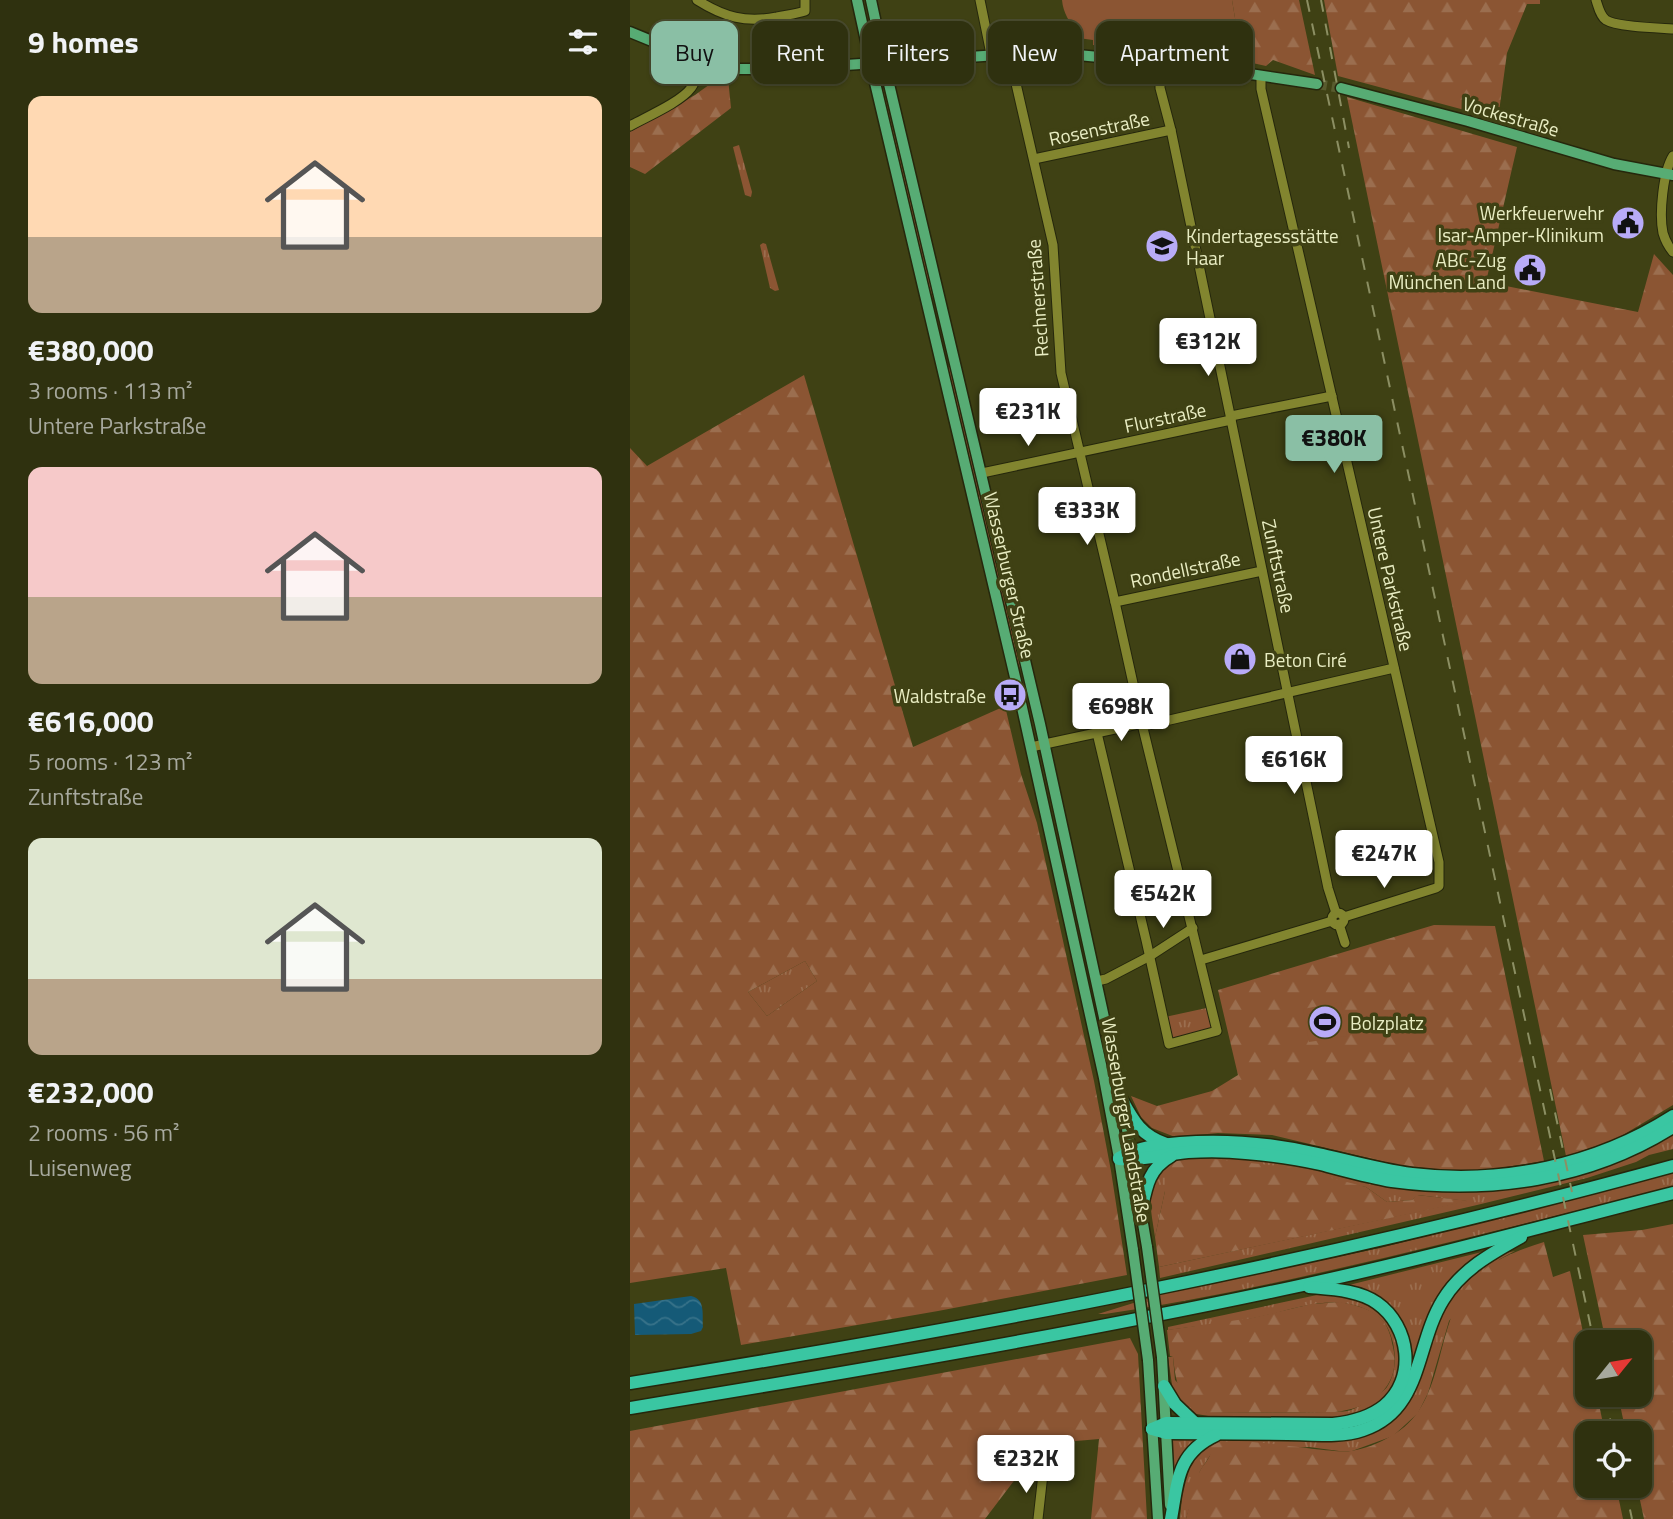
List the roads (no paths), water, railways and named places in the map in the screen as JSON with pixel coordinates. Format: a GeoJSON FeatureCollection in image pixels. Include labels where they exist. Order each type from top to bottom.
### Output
{"type":"FeatureCollection","features":[{"type":"Feature","properties":{"kind":"highway"},"geometry":{"type":"LineString","coordinates":[[1122,1100],[1135,1123],[1148,1136],[1172,1149],[1287,1157],[1391,1181],[1447,1186],[1524,1182],[1581,1168],[1632,1149],[1673,1127]]}},
{"type":"Feature","properties":{"kind":"highway"},"geometry":{"type":"LineString","coordinates":[[1128,1157],[1213,1141],[1246,1142],[1414,1174],[1445,1177],[1486,1176],[1559,1166],[1629,1140],[1673,1116]]}},
{"type":"Feature","properties":{"kind":"highway"},"geometry":{"type":"LineString","coordinates":[[1141,1212],[1155,1168],[1172,1149]]}},
{"type":"Feature","properties":{"kind":"highway"},"geometry":{"type":"LineString","coordinates":[[630,1384],[964,1326],[1140,1292],[1356,1245],[1673,1166]]}},
{"type":"Feature","properties":{"kind":"highway"},"geometry":{"type":"LineString","coordinates":[[630,1408],[1050,1336],[1296,1287],[1673,1192]]}},
{"type":"Feature","properties":{"kind":"highway"},"geometry":{"type":"LineString","coordinates":[[1166,1428],[1219,1433],[1352,1433],[1382,1421],[1398,1408],[1411,1387],[1433,1318],[1457,1281],[1486,1258],[1537,1228]]}},
{"type":"Feature","properties":{"kind":"highway"},"geometry":{"type":"LineString","coordinates":[[1152,1429],[1196,1424],[1333,1424],[1358,1420],[1374,1412],[1393,1397],[1401,1382],[1406,1361],[1405,1343],[1393,1318],[1376,1302],[1360,1294],[1296,1287]]}},
{"type":"Feature","properties":{"kind":"highway"},"geometry":{"type":"LineString","coordinates":[[1164,1386],[1175,1404],[1196,1424]]}},
{"type":"Feature","properties":{"kind":"highway"},"geometry":{"type":"LineString","coordinates":[[1171,1519],[1186,1460],[1193,1449],[1219,1433]]}},
{"type":"Feature","properties":{"kind":"main road","name":"Wasserburger Straße"},"geometry":{"type":"LineString","coordinates":[[857,0],[862,24]]}},
{"type":"Feature","properties":{"kind":"main road","name":"Wasserburger Straße"},"geometry":{"type":"LineString","coordinates":[[871,0],[875,21]]}},
{"type":"Feature","properties":{"kind":"main road"},"geometry":{"type":"LineString","coordinates":[[630,32],[651,41]]}},
{"type":"Feature","properties":{"kind":"main road"},"geometry":{"type":"LineString","coordinates":[[738,69],[862,63]]}},
{"type":"Feature","properties":{"kind":"main road"},"geometry":{"type":"LineString","coordinates":[[1253,75],[1317,84]]}},
{"type":"Feature","properties":{"kind":"main road","name":"Wasserburger Straße"},"geometry":{"type":"LineString","coordinates":[[875,84],[999,604],[1086,996]]}},
{"type":"Feature","properties":{"kind":"main road","name":"Wasserburger Straße"},"geometry":{"type":"LineString","coordinates":[[889,84],[982,473],[1100,994]]}},
{"type":"Feature","properties":{"kind":"main road","name":"Vockestraße"},"geometry":{"type":"LineString","coordinates":[[1341,88],[1468,121],[1614,164],[1670,174]]}},
{"type":"Feature","properties":{"kind":"main road","name":"Wasserburger Landstraße"},"geometry":{"type":"LineString","coordinates":[[1100,994],[1122,1100],[1133,1250],[1148,1360],[1152,1429]]}},
{"type":"Feature","properties":{"kind":"main road","name":"Wasserburger Landstraße"},"geometry":{"type":"LineString","coordinates":[[1086,996],[1141,1212],[1164,1386]]}},
{"type":"Feature","properties":{"kind":"main road"},"geometry":{"type":"LineString","coordinates":[[1164,1386],[1171,1519]]}},
{"type":"Feature","properties":{"kind":"main road"},"geometry":{"type":"LineString","coordinates":[[1152,1429],[1158,1519]]}},
{"type":"Feature","properties":{"kind":"street"},"geometry":{"type":"LineString","coordinates":[[697,0],[717,12],[746,20],[760,20],[805,11],[805,0]]}},
{"type":"Feature","properties":{"kind":"street"},"geometry":{"type":"LineString","coordinates":[[980,0],[988,39]]}},
{"type":"Feature","properties":{"kind":"street"},"geometry":{"type":"LineString","coordinates":[[1596,0],[1606,21],[1673,29]]}},
{"type":"Feature","properties":{"kind":"street","name":"Untere Parkstraße"},"geometry":{"type":"LineString","coordinates":[[1261,76],[1263,98],[1439,862],[1439,886],[1431,891],[1338,919]]}},
{"type":"Feature","properties":{"kind":"street"},"geometry":{"type":"LineString","coordinates":[[630,126],[679,99],[694,84]]}},
{"type":"Feature","properties":{"kind":"street","name":"Rechnerstraße"},"geometry":{"type":"LineString","coordinates":[[1016,84],[1055,258],[1059,361],[1142,724],[1217,1031],[1169,1044],[1150,956]]}},
{"type":"Feature","properties":{"kind":"street","name":"Zunftstraße"},"geometry":{"type":"LineString","coordinates":[[1160,84],[1327,880],[1345,943]]}},
{"type":"Feature","properties":{"kind":"street","name":"Rosenstraße"},"geometry":{"type":"LineString","coordinates":[[1034,159],[1171,130]]}},
{"type":"Feature","properties":{"kind":"street"},"geometry":{"type":"LineString","coordinates":[[1673,156],[1662,201],[1664,236],[1673,252]]}},
{"type":"Feature","properties":{"kind":"street","name":"Flurstraße"},"geometry":{"type":"LineString","coordinates":[[982,473],[1332,396]]}},
{"type":"Feature","properties":{"kind":"street","name":"Rondellstraße"},"geometry":{"type":"LineString","coordinates":[[1115,602],[1262,571]]}},
{"type":"Feature","properties":{"kind":"street"},"geometry":{"type":"LineString","coordinates":[[1031,747],[1142,724],[1148,726],[1394,668]]}},
{"type":"Feature","properties":{"kind":"street"},"geometry":{"type":"LineString","coordinates":[[1097,733],[1150,956]]}},
{"type":"Feature","properties":{"kind":"street"},"geometry":{"type":"LineString","coordinates":[[1201,960],[1338,919]]}},
{"type":"Feature","properties":{"kind":"street"},"geometry":{"type":"LineString","coordinates":[[1097,981],[1150,956],[1193,928]]}},
{"type":"Feature","properties":{"kind":"street"},"geometry":{"type":"LineString","coordinates":[[1038,1519],[1043,1474],[1039,1466]]}},
{"type":"Feature","properties":{"kind":"water"},"geometry":{"type":"Polygon","coordinates":[[[691,1296],[701,1304],[701,1331],[691,1334],[635,1335],[634,1304],[691,1296]]]}},
{"type":"Feature","properties":{"kind":"tunnel"},"geometry":{"type":"LineString","coordinates":[[1317,84],[1341,88]]}},
{"type":"Feature","properties":{"kind":"railway"},"geometry":{"type":"LineString","coordinates":[[1307,0],[1591,1330]]}},
{"type":"Feature","properties":{"kind":"railway"},"geometry":{"type":"LineString","coordinates":[[1321,0],[1349,148]]}},
{"type":"Feature","properties":{"kind":"railway"},"geometry":{"type":"LineString","coordinates":[[1550,1089],[1572,1192]]}},
{"type":"Feature","properties":{"kind":"railway"},"geometry":{"type":"LineString","coordinates":[[1608,1407],[1610,1421]]}},
{"type":"Feature","properties":{"kind":"railway"},"geometry":{"type":"LineString","coordinates":[[1628,1498],[1632,1519]]}},
{"type":"Feature","properties":{"kind":"place","name":"Werkfeuerwehr Isar-Amper-Klinikum"},"geometry":{"type":"Point","coordinates":[1628,223]}},
{"type":"Feature","properties":{"kind":"place","name":"Kindertagessstätte Haar"},"geometry":{"type":"Point","coordinates":[1162,246]}},
{"type":"Feature","properties":{"kind":"place","name":"ABC-Zug München Land"},"geometry":{"type":"Point","coordinates":[1530,270]}},
{"type":"Feature","properties":{"kind":"place","name":"Beton Ciré"},"geometry":{"type":"Point","coordinates":[1240,659]}},
{"type":"Feature","properties":{"kind":"place","name":"Waldstraße"},"geometry":{"type":"Point","coordinates":[1010,695]}},
{"type":"Feature","properties":{"kind":"place","name":"Bolzplatz"},"geometry":{"type":"Point","coordinates":[1325,1022]}}]}
